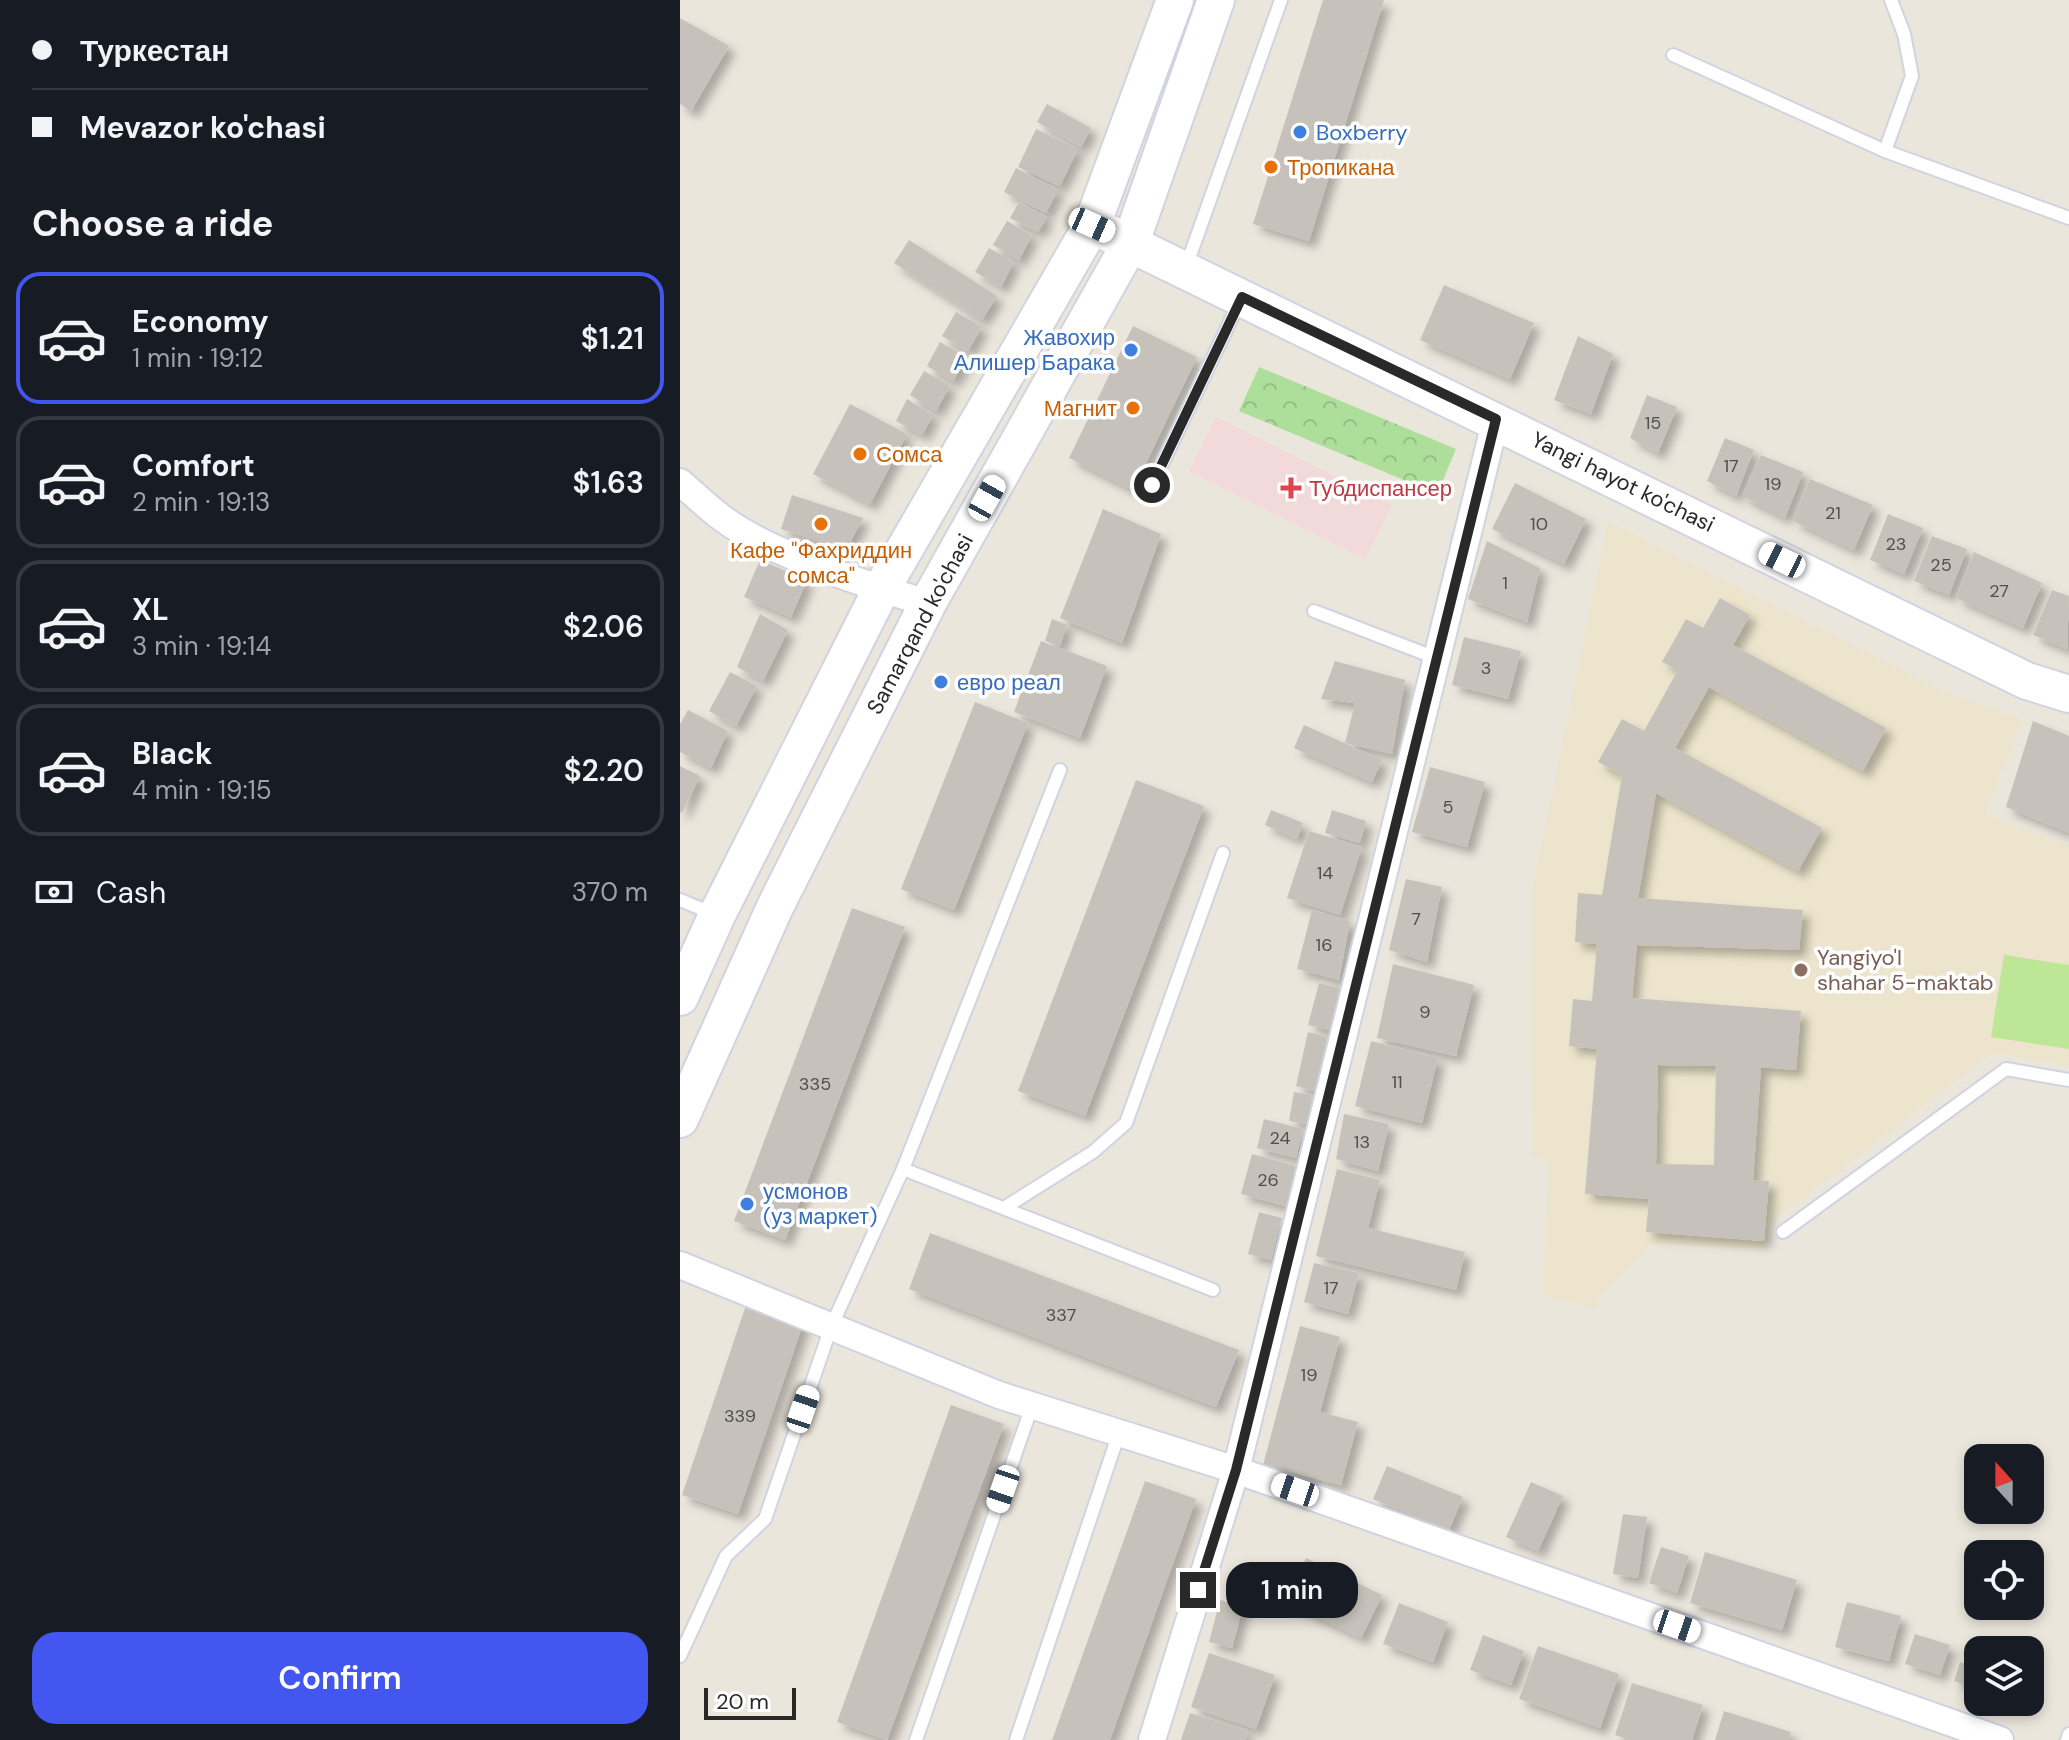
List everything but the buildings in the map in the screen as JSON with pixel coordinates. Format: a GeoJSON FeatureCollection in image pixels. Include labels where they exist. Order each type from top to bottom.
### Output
{"type":"FeatureCollection","features":[{"type":"Feature","properties":{"kind":"main road"},"geometry":{"type":"LineString","coordinates":[[680,997],[717,915],[881,590],[1092,225],[1175,0]]}},
{"type":"Feature","properties":{"kind":"main road","name":"Samarqand ko'chasi"},"geometry":{"type":"LineString","coordinates":[[680,1119],[775,907],[928,603],[1131,242],[1216,0]]}},
{"type":"Feature","properties":{"kind":"main road","name":"Yangi hayot ko'chasi"},"geometry":{"type":"LineString","coordinates":[[1092,225],[1496,419],[2027,681],[2069,694]]}},
{"type":"Feature","properties":{"kind":"street"},"geometry":{"type":"LineString","coordinates":[[1152,1740],[1236,1470],[1496,419]]}},
{"type":"Feature","properties":{"kind":"street"},"geometry":{"type":"LineString","coordinates":[[680,482],[724,520],[783,550],[881,590],[928,603]]}},
{"type":"Feature","properties":{"kind":"street"},"geometry":{"type":"LineString","coordinates":[[680,1265],[1032,1406],[1236,1470],[2000,1740]]}},
{"type":"Feature","properties":{"kind":"lane"},"geometry":{"type":"LineString","coordinates":[[1184,270],[1281,0]]}},
{"type":"Feature","properties":{"kind":"lane"},"geometry":{"type":"LineString","coordinates":[[1885,151],[1912,76],[1904,34],[1891,0]]}},
{"type":"Feature","properties":{"kind":"lane"},"geometry":{"type":"LineString","coordinates":[[1673,55],[1885,151],[2069,218]]}},
{"type":"Feature","properties":{"kind":"lane"},"geometry":{"type":"LineString","coordinates":[[1152,485],[1242,297]]}},
{"type":"Feature","properties":{"kind":"lane"},"geometry":{"type":"LineString","coordinates":[[1314,611],[1436,658]]}},
{"type":"Feature","properties":{"kind":"lane"},"geometry":{"type":"LineString","coordinates":[[680,1656],[726,1556],[765,1519],[831,1327],[903,1169],[1060,770]]}},
{"type":"Feature","properties":{"kind":"lane"},"geometry":{"type":"LineString","coordinates":[[1004,1208],[1093,1152],[1126,1123],[1223,853]]}},
{"type":"Feature","properties":{"kind":"lane"},"geometry":{"type":"LineString","coordinates":[[680,900],[717,915]]}},
{"type":"Feature","properties":{"kind":"lane"},"geometry":{"type":"LineString","coordinates":[[1783,1232],[2006,1069],[2069,1080]]}},
{"type":"Feature","properties":{"kind":"lane"},"geometry":{"type":"LineString","coordinates":[[903,1169],[1213,1290]]}},
{"type":"Feature","properties":{"kind":"lane"},"geometry":{"type":"LineString","coordinates":[[916,1740],[1032,1406]]}},
{"type":"Feature","properties":{"kind":"lane"},"geometry":{"type":"LineString","coordinates":[[1016,1740],[1119,1433]]}},
{"type":"Feature","properties":{"kind":"shaded area","name":"Тубдиспансер"},"geometry":{"type":"Polygon","coordinates":[[[1216,417],[1392,505],[1365,559],[1189,471],[1216,417]]]}},
{"type":"Feature","properties":{"kind":"shaded area","name":"Yangiyo'l shahar 5-maktab"},"geometry":{"type":"Polygon","coordinates":[[[1608,521],[1943,691],[2022,719],[1985,814],[2069,845],[2069,1066],[1992,1053],[1770,1223],[1766,1249],[1651,1244],[1599,1295],[1596,1308],[1543,1295],[1549,1162],[1532,1155],[1533,888],[1608,521]]]}},
{"type":"Feature","properties":{"kind":"green space"},"geometry":{"type":"Polygon","coordinates":[[[1259,367],[1456,449],[1437,494],[1239,411],[1259,367]]]}},
{"type":"Feature","properties":{"kind":"green space"},"geometry":{"type":"Polygon","coordinates":[[[2004,955],[2069,965],[2069,1049],[1991,1037],[2004,955]]]}},
{"type":"Feature","properties":{"kind":"place","name":"Boxberry"},"geometry":{"type":"Point","coordinates":[1300,132]}},
{"type":"Feature","properties":{"kind":"place","name":"Тропикана"},"geometry":{"type":"Point","coordinates":[1271,167]}},
{"type":"Feature","properties":{"kind":"place","name":"Жавохир Алишер Барака"},"geometry":{"type":"Point","coordinates":[1131,350]}},
{"type":"Feature","properties":{"kind":"place","name":"Магнит"},"geometry":{"type":"Point","coordinates":[1133,408]}},
{"type":"Feature","properties":{"kind":"place","name":"Сомса"},"geometry":{"type":"Point","coordinates":[860,454]}},
{"type":"Feature","properties":{"kind":"place","name":"Тубдиспансер"},"geometry":{"type":"Point","coordinates":[1291,488]}},
{"type":"Feature","properties":{"kind":"place","name":"Кафе \"Фахриддин сомса\""},"geometry":{"type":"Point","coordinates":[821,524]}},
{"type":"Feature","properties":{"kind":"place","name":"евро реал"},"geometry":{"type":"Point","coordinates":[941,682]}},
{"type":"Feature","properties":{"kind":"place","name":"Yangiyo'l shahar 5-maktab"},"geometry":{"type":"Point","coordinates":[1801,970]}},
{"type":"Feature","properties":{"kind":"place","name":"усмонов (уз маркет)"},"geometry":{"type":"Point","coordinates":[747,1204]}},
{"type":"Feature","properties":{"kind":"route"},"geometry":{"type":"LineString","coordinates":[[1152,485],[1242,297],[1496,419],[1236,1470],[1198,1590]]}}]}
